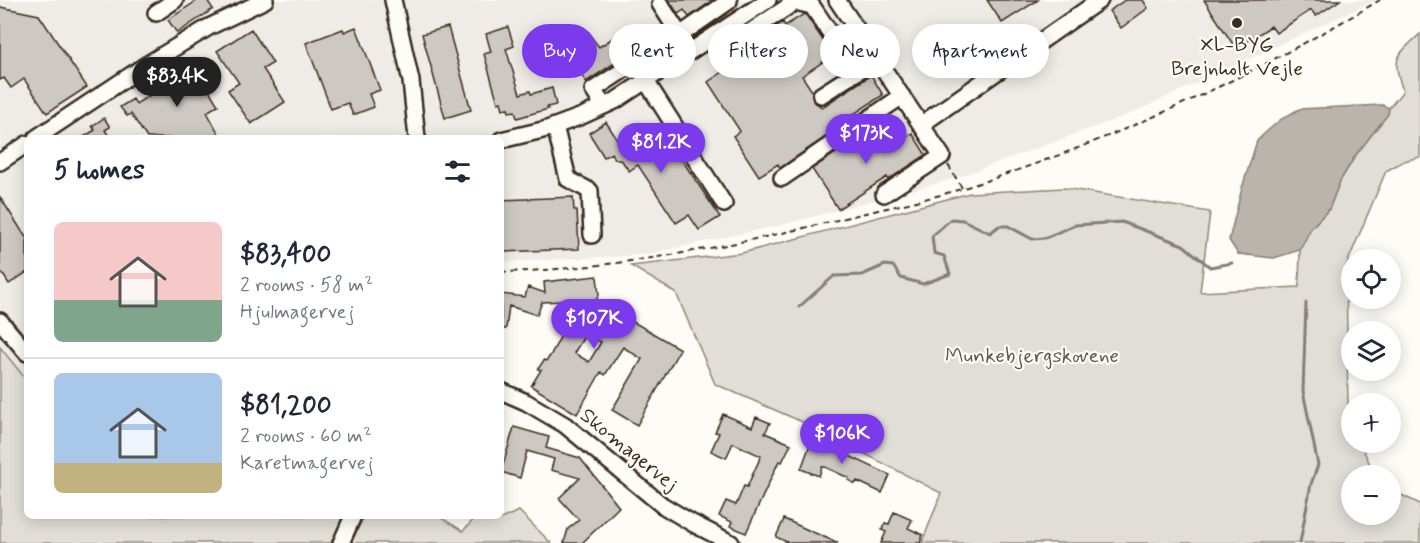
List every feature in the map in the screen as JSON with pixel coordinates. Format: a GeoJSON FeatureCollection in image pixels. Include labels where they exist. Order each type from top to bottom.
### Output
{"type":"FeatureCollection","features":[{"type":"Feature","properties":{"kind":"street"},"geometry":{"type":"LineString","coordinates":[[156,13],[175,0]]}},
{"type":"Feature","properties":{"kind":"street"},"geometry":{"type":"LineString","coordinates":[[41,135],[146,65],[209,27],[265,0]]}},
{"type":"Feature","properties":{"kind":"street"},"geometry":{"type":"LineString","coordinates":[[393,0],[411,81],[417,135]]}},
{"type":"Feature","properties":{"kind":"street"},"geometry":{"type":"LineString","coordinates":[[732,24],[768,0]]}},
{"type":"Feature","properties":{"kind":"street"},"geometry":{"type":"LineString","coordinates":[[837,0],[853,24]]}},
{"type":"Feature","properties":{"kind":"street"},"geometry":{"type":"LineString","coordinates":[[922,124],[1100,0]]}},
{"type":"Feature","properties":{"kind":"street"},"geometry":{"type":"LineString","coordinates":[[660,4],[680,35],[729,1],[741,18]]}},
{"type":"Feature","properties":{"kind":"street"},"geometry":{"type":"LineString","coordinates":[[760,24],[794,1],[812,6],[824,24]]}},
{"type":"Feature","properties":{"kind":"street"},"geometry":{"type":"LineString","coordinates":[[604,106],[593,90],[611,78]]}},
{"type":"Feature","properties":{"kind":"street"},"geometry":{"type":"LineString","coordinates":[[504,139],[555,126],[604,106],[649,78]]}},
{"type":"Feature","properties":{"kind":"street"},"geometry":{"type":"LineString","coordinates":[[652,78],[724,204]]}},
{"type":"Feature","properties":{"kind":"street"},"geometry":{"type":"LineString","coordinates":[[821,95],[847,78]]}},
{"type":"Feature","properties":{"kind":"street"},"geometry":{"type":"LineString","coordinates":[[884,194],[942,156],[890,78]]}},
{"type":"Feature","properties":{"kind":"street"},"geometry":{"type":"LineString","coordinates":[[782,178],[902,96]]}},
{"type":"Feature","properties":{"kind":"street"},"geometry":{"type":"LineString","coordinates":[[555,126],[568,179],[590,191],[592,235]]}},
{"type":"Feature","properties":{"kind":"street"},"geometry":{"type":"LineString","coordinates":[[0,162],[24,146]]}},
{"type":"Feature","properties":{"kind":"street"},"geometry":{"type":"LineString","coordinates":[[0,321],[24,349]]}},
{"type":"Feature","properties":{"kind":"street","name":"Skomagervej"},"geometry":{"type":"LineString","coordinates":[[504,393],[526,402],[565,425],[662,506],[731,543]]}},
{"type":"Feature","properties":{"kind":"street"},"geometry":{"type":"LineString","coordinates":[[341,543],[352,519]]}},
{"type":"Feature","properties":{"kind":"path"},"geometry":{"type":"LineString","coordinates":[[504,272],[537,271],[644,259],[751,241],[962,188],[1083,147],[1201,97],[1308,43],[1380,0]]}},
{"type":"Feature","properties":{"kind":"path"},"geometry":{"type":"LineString","coordinates":[[942,156],[962,188]]}},
{"type":"Feature","properties":{"kind":"shaded area"},"geometry":{"type":"Polygon","coordinates":[[[0,0],[1376,0],[1130,114],[953,179],[786,224],[643,255],[504,262],[504,135],[24,135],[24,519],[345,519],[335,543],[0,543],[0,0]]]}},
{"type":"Feature","properties":{"kind":"shaded area"},"geometry":{"type":"Polygon","coordinates":[[[1382,105],[1389,108],[1388,114],[1355,156],[1340,181],[1329,209],[1311,228],[1300,250],[1274,258],[1238,254],[1229,240],[1257,141],[1280,120],[1299,109],[1382,105]]]}},
{"type":"Feature","properties":{"kind":"green space","name":"Munkebjergskovene"},"geometry":{"type":"Polygon","coordinates":[[[1420,34],[1420,157],[1404,161],[1386,171],[1353,249],[1341,249],[1341,309],[1347,309],[1347,321],[1341,321],[1341,381],[1348,381],[1348,393],[1341,393],[1341,453],[1365,453],[1370,465],[1341,465],[1341,525],[1401,525],[1401,495],[1420,504],[1420,543],[922,543],[941,493],[807,424],[715,384],[676,293],[631,266],[742,253],[970,193],[1064,188],[1210,212],[1200,292],[1299,287],[1300,250],[1305,239],[1311,228],[1329,209],[1340,181],[1355,156],[1403,91],[1397,65],[1405,48],[1420,34]]]}},
{"type":"Feature","properties":{"kind":"green space"},"geometry":{"type":"Polygon","coordinates":[[[0,347],[24,377],[24,519],[343,519],[333,543],[0,543],[0,347]]]}},
{"type":"Feature","properties":{"kind":"green space"},"geometry":{"type":"Polygon","coordinates":[[[519,511],[551,543],[351,543],[363,519],[443,519],[463,531],[474,519],[494,522],[519,511]]]}},
{"type":"Feature","properties":{"kind":"building"},"geometry":{"type":"Polygon","coordinates":[[[198,0],[207,0],[213,9],[177,33],[168,20],[198,0]]]}},
{"type":"Feature","properties":{"kind":"building"},"geometry":{"type":"Polygon","coordinates":[[[669,0],[713,0],[689,17],[684,10],[678,14],[669,0]]]}},
{"type":"Feature","properties":{"kind":"building"},"geometry":{"type":"Polygon","coordinates":[[[987,0],[1038,0],[1002,23],[987,0]]]}},
{"type":"Feature","properties":{"kind":"building"},"geometry":{"type":"Polygon","coordinates":[[[1125,0],[1143,0],[1148,8],[1121,28],[1109,11],[1125,0]]]}},
{"type":"Feature","properties":{"kind":"building","name":"XL-BYG Brejnholt Vejle"},"geometry":{"type":"Polygon","coordinates":[[[1204,0],[1340,0],[1316,16],[1311,10],[1276,33],[1271,26],[1236,49],[1204,0]]]}},
{"type":"Feature","properties":{"kind":"building"},"geometry":{"type":"Polygon","coordinates":[[[0,7],[39,15],[87,87],[47,113],[24,79],[11,88],[4,78],[0,80],[0,7]]]}},
{"type":"Feature","properties":{"kind":"building"},"geometry":{"type":"Polygon","coordinates":[[[804,14],[820,36],[820,64],[808,72],[808,24],[788,24],[804,14]]]}},
{"type":"Feature","properties":{"kind":"building"},"geometry":{"type":"Polygon","coordinates":[[[356,27],[380,90],[369,94],[374,107],[353,115],[348,103],[331,109],[306,43],[343,29],[344,32],[356,27]]]}},
{"type":"Feature","properties":{"kind":"building"},"geometry":{"type":"Polygon","coordinates":[[[448,27],[471,110],[445,118],[422,34],[448,27]]]}},
{"type":"Feature","properties":{"kind":"building"},"geometry":{"type":"Polygon","coordinates":[[[508,27],[514,46],[506,49],[520,94],[530,91],[531,94],[552,88],[556,105],[517,118],[515,111],[509,112],[508,108],[503,109],[501,102],[498,103],[484,54],[491,52],[486,34],[508,27]]]}},
{"type":"Feature","properties":{"kind":"building"},"geometry":{"type":"Polygon","coordinates":[[[251,29],[273,63],[263,69],[285,102],[251,124],[228,90],[239,83],[217,51],[251,29]]]}},
{"type":"Feature","properties":{"kind":"building"},"geometry":{"type":"Polygon","coordinates":[[[609,41],[609,67],[597,75],[597,44],[599,47],[609,41]]]}},
{"type":"Feature","properties":{"kind":"building"},"geometry":{"type":"Polygon","coordinates":[[[197,58],[203,67],[199,70],[218,105],[207,112],[219,135],[145,135],[131,114],[127,116],[120,107],[133,99],[136,104],[188,71],[185,66],[197,58]]]}},
{"type":"Feature","properties":{"kind":"building"},"geometry":{"type":"Polygon","coordinates":[[[714,78],[803,78],[812,91],[813,101],[822,107],[866,78],[873,78],[883,95],[780,168],[778,164],[759,176],[733,136],[740,131],[708,82],[714,78]]]}},
{"type":"Feature","properties":{"kind":"building"},"geometry":{"type":"Polygon","coordinates":[[[104,118],[110,127],[105,130],[108,135],[87,135],[95,130],[92,126],[104,118]]]}},
{"type":"Feature","properties":{"kind":"building"},"geometry":{"type":"Polygon","coordinates":[[[606,122],[624,150],[657,128],[663,137],[666,136],[720,217],[699,230],[689,215],[676,223],[638,165],[629,171],[622,161],[615,159],[612,153],[604,157],[589,133],[606,122]]]}},
{"type":"Feature","properties":{"kind":"building"},"geometry":{"type":"Polygon","coordinates":[[[870,130],[878,142],[886,136],[891,144],[905,134],[907,137],[912,133],[926,155],[838,209],[812,169],[870,130]]]}},
{"type":"Feature","properties":{"kind":"building"},"geometry":{"type":"Polygon","coordinates":[[[0,197],[24,234],[24,274],[9,284],[0,270],[0,197]]]}},
{"type":"Feature","properties":{"kind":"building"},"geometry":{"type":"Polygon","coordinates":[[[573,197],[574,210],[577,210],[579,249],[504,252],[504,200],[573,197]]]}},
{"type":"Feature","properties":{"kind":"building"},"geometry":{"type":"Polygon","coordinates":[[[597,276],[599,295],[590,310],[612,323],[618,313],[680,349],[637,425],[612,410],[642,359],[623,347],[605,375],[601,372],[577,414],[531,386],[541,370],[538,369],[550,356],[584,300],[542,302],[537,315],[509,306],[506,329],[504,329],[504,294],[525,297],[528,287],[545,293],[544,282],[597,276]],[[585,335],[574,353],[589,362],[601,342],[585,335]]]}},
{"type":"Feature","properties":{"kind":"building"},"geometry":{"type":"Polygon","coordinates":[[[723,414],[752,427],[756,417],[770,423],[765,433],[791,444],[782,462],[779,461],[746,533],[730,526],[732,522],[719,516],[726,501],[736,505],[761,456],[733,443],[726,458],[711,451],[719,433],[715,432],[723,414]]]}},
{"type":"Feature","properties":{"kind":"building"},"geometry":{"type":"Polygon","coordinates":[[[514,427],[549,437],[546,448],[580,458],[619,507],[582,543],[564,543],[568,529],[579,520],[559,498],[580,478],[551,470],[554,459],[527,451],[520,478],[504,473],[504,462],[514,427]]]}},
{"type":"Feature","properties":{"kind":"building"},"geometry":{"type":"Polygon","coordinates":[[[814,434],[833,440],[830,447],[890,475],[882,493],[857,481],[855,484],[848,480],[849,478],[825,467],[822,467],[819,476],[801,469],[814,434]]]}},
{"type":"Feature","properties":{"kind":"building"},"geometry":{"type":"Polygon","coordinates":[[[894,512],[912,520],[908,528],[923,535],[920,543],[881,543],[886,532],[882,530],[885,523],[889,524],[894,512]]]}},
{"type":"Feature","properties":{"kind":"building"},"geometry":{"type":"Polygon","coordinates":[[[784,519],[838,543],[789,543],[776,537],[784,519]]]}},
{"type":"Feature","properties":{"kind":"waterway"},"geometry":{"type":"LineString","coordinates":[[799,307],[834,276],[862,275],[885,265],[893,266],[901,278],[923,284],[950,274],[944,256],[934,253],[932,236],[951,219],[963,220],[990,233],[999,226],[1008,226],[1032,239],[1045,238],[1075,225],[1122,222],[1183,245],[1210,267],[1232,263]]}},
{"type":"Feature","properties":{"kind":"waterway"},"geometry":{"type":"LineString","coordinates":[[1300,543],[1311,484],[1318,465],[1303,391],[1306,303]]}},
{"type":"Feature","properties":{"kind":"place","name":"XL-BYG Brejnholt Vejle"},"geometry":{"type":"Point","coordinates":[1237,23]}}]}
